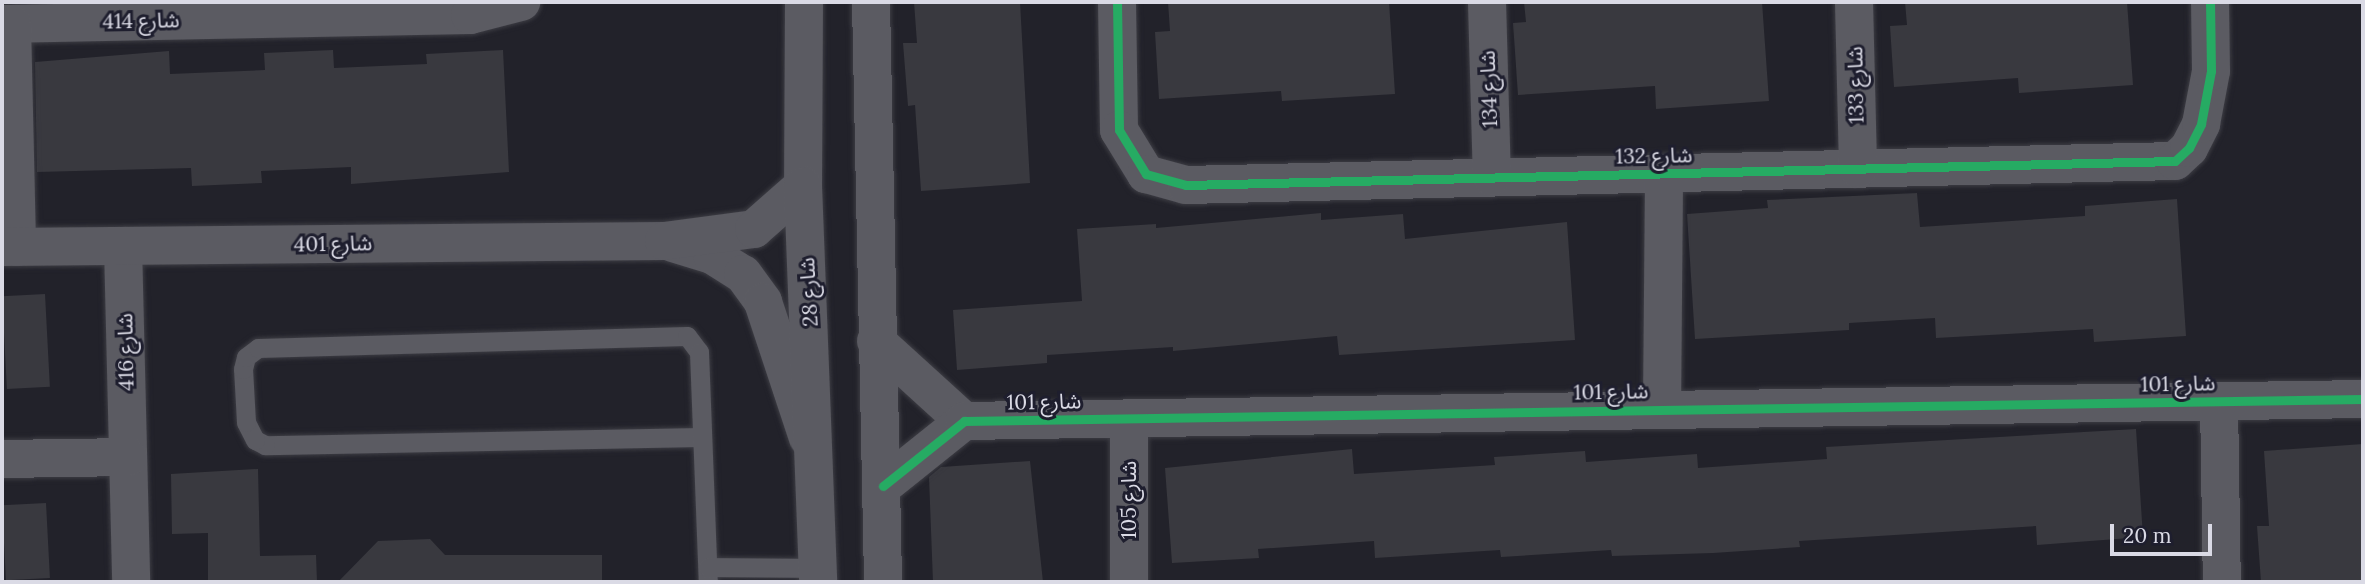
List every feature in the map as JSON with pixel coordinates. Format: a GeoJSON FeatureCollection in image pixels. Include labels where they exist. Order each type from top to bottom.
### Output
{"type":"FeatureCollection","features":[{"type":"Feature","properties":{"kind":"street","name":"شارع 414"},"geometry":{"type":"LineString","coordinates":[[9,247],[7,24],[204,11],[470,15],[522,2]]}},
{"type":"Feature","properties":{"kind":"street","name":"شارع 28"},"geometry":{"type":"LineString","coordinates":[[804,2],[803,186],[817,468],[818,575]]}},
{"type":"Feature","properties":{"kind":"street"},"geometry":{"type":"LineString","coordinates":[[871,2],[883,582]]}},
{"type":"Feature","properties":{"kind":"street","name":"شارع 132"},"geometry":{"type":"LineString","coordinates":[[1117,2],[1119,130],[1146,174],[1186,185],[2175,161],[2189,148],[2201,124],[2211,71],[2210,2]]}},
{"type":"Feature","properties":{"kind":"street","name":"شارع 134"},"geometry":{"type":"LineString","coordinates":[[1487,2],[1492,177]]}},
{"type":"Feature","properties":{"kind":"street","name":"شارع 133"},"geometry":{"type":"LineString","coordinates":[[1854,2],[1858,169]]}},
{"type":"Feature","properties":{"kind":"street","name":"شارع 132"},"geometry":{"type":"LineString","coordinates":[[1662,409],[1664,173]]}},
{"type":"Feature","properties":{"kind":"street","name":"شارع 401"},"geometry":{"type":"LineString","coordinates":[[9,247],[664,241],[754,229],[803,186]]}},
{"type":"Feature","properties":{"kind":"street","name":"شارع 401"},"geometry":{"type":"LineString","coordinates":[[664,241],[712,255],[743,274],[763,302],[817,468]]}},
{"type":"Feature","properties":{"kind":"street","name":"شارع 416"},"geometry":{"type":"LineString","coordinates":[[123,246],[131,582]]}},
{"type":"Feature","properties":{"kind":"street"},"geometry":{"type":"LineString","coordinates":[[876,341],[964,421],[883,486]]}},
{"type":"Feature","properties":{"kind":"street","name":"شارع 101"},"geometry":{"type":"LineString","coordinates":[[964,421],[2363,399]]}},
{"type":"Feature","properties":{"kind":"street"},"geometry":{"type":"LineString","coordinates":[[2219,401],[2222,582]]}},
{"type":"Feature","properties":{"kind":"street","name":"شارع 105"},"geometry":{"type":"LineString","coordinates":[[1129,418],[1129,582]]}},
{"type":"Feature","properties":{"kind":"street"},"geometry":{"type":"LineString","coordinates":[[2,459],[128,457]]}},
{"type":"Feature","properties":{"kind":"lane"},"geometry":{"type":"LineString","coordinates":[[701,437],[265,445],[255,440],[246,422],[243,369],[246,357],[258,348],[687,336],[699,352],[708,575],[818,575]]}},
{"type":"Feature","properties":{"kind":"building"},"geometry":{"type":"Polygon","coordinates":[[[914,2],[1020,2],[1030,183],[921,191],[915,105],[908,106],[903,43],[917,43],[914,2]]]}},
{"type":"Feature","properties":{"kind":"building"},"geometry":{"type":"Polygon","coordinates":[[[1168,2],[1389,2],[1395,94],[1282,101],[1281,91],[1159,99],[1155,32],[1170,31],[1168,2]]]}},
{"type":"Feature","properties":{"kind":"building"},"geometry":{"type":"Polygon","coordinates":[[[1524,2],[1762,2],[1769,101],[1656,109],[1655,86],[1518,95],[1513,23],[1526,22],[1524,2]]]}},
{"type":"Feature","properties":{"kind":"building"},"geometry":{"type":"Polygon","coordinates":[[[1905,2],[2127,2],[2133,85],[2019,93],[2018,78],[1894,87],[1890,26],[1907,25],[1905,2]]]}},
{"type":"Feature","properties":{"kind":"building"},"geometry":{"type":"Polygon","coordinates":[[[333,50],[334,68],[427,64],[426,54],[503,50],[509,172],[351,184],[351,167],[261,171],[262,183],[192,186],[191,168],[37,172],[35,62],[169,51],[170,74],[265,70],[264,53],[333,50]]]}},
{"type":"Feature","properties":{"kind":"building"},"geometry":{"type":"Polygon","coordinates":[[[1917,193],[1920,227],[2085,216],[2085,206],[2177,199],[2186,336],[2094,342],[2093,329],[1936,338],[1935,318],[1849,323],[1849,330],[1695,339],[1687,214],[1768,208],[1767,200],[1917,193]]]}},
{"type":"Feature","properties":{"kind":"building"},"geometry":{"type":"Polygon","coordinates":[[[1321,213],[1321,220],[1403,214],[1405,239],[1567,222],[1575,340],[1339,355],[1337,336],[1173,351],[1173,347],[1047,355],[1047,363],[957,370],[953,310],[1082,301],[1077,229],[1156,224],[1156,228],[1321,213]]]}},
{"type":"Feature","properties":{"kind":"building"},"geometry":{"type":"Polygon","coordinates":[[[45,294],[50,387],[7,389],[2,296],[45,294]]]}},
{"type":"Feature","properties":{"kind":"building"},"geometry":{"type":"Polygon","coordinates":[[[2136,429],[2143,537],[2037,545],[2036,526],[1799,541],[1800,547],[1713,553],[1612,556],[1611,550],[1501,557],[1500,550],[1375,558],[1374,541],[1258,549],[1259,558],[1172,563],[1165,468],[1352,449],[1354,474],[1495,465],[1494,457],[1585,451],[1586,462],[1697,454],[1698,468],[1827,459],[1826,447],[2136,429]]]}},
{"type":"Feature","properties":{"kind":"building"},"geometry":{"type":"Polygon","coordinates":[[[2363,444],[2363,582],[2261,582],[2257,526],[2269,526],[2264,451],[2363,444]]]}},
{"type":"Feature","properties":{"kind":"building"},"geometry":{"type":"Polygon","coordinates":[[[1030,461],[1043,582],[933,582],[929,477],[941,467],[1030,461]]]}},
{"type":"Feature","properties":{"kind":"building"},"geometry":{"type":"Polygon","coordinates":[[[258,469],[260,556],[316,555],[317,582],[208,582],[208,533],[172,534],[171,474],[258,469]]]}},
{"type":"Feature","properties":{"kind":"building"},"geometry":{"type":"Polygon","coordinates":[[[46,503],[50,578],[6,580],[2,505],[46,503]]]}},
{"type":"Feature","properties":{"kind":"building"},"geometry":{"type":"Polygon","coordinates":[[[430,539],[445,555],[602,555],[602,582],[338,582],[378,541],[430,539]]]}},
{"type":"Feature","properties":{"kind":"cycle path"},"geometry":{"type":"LineString","coordinates":[[1117,2],[1119,130],[1146,174],[1186,185],[2175,161],[2189,148],[2201,124],[2211,71],[2210,2]]}},
{"type":"Feature","properties":{"kind":"cycle path"},"geometry":{"type":"LineString","coordinates":[[883,486],[964,421],[2363,399]]}}]}
